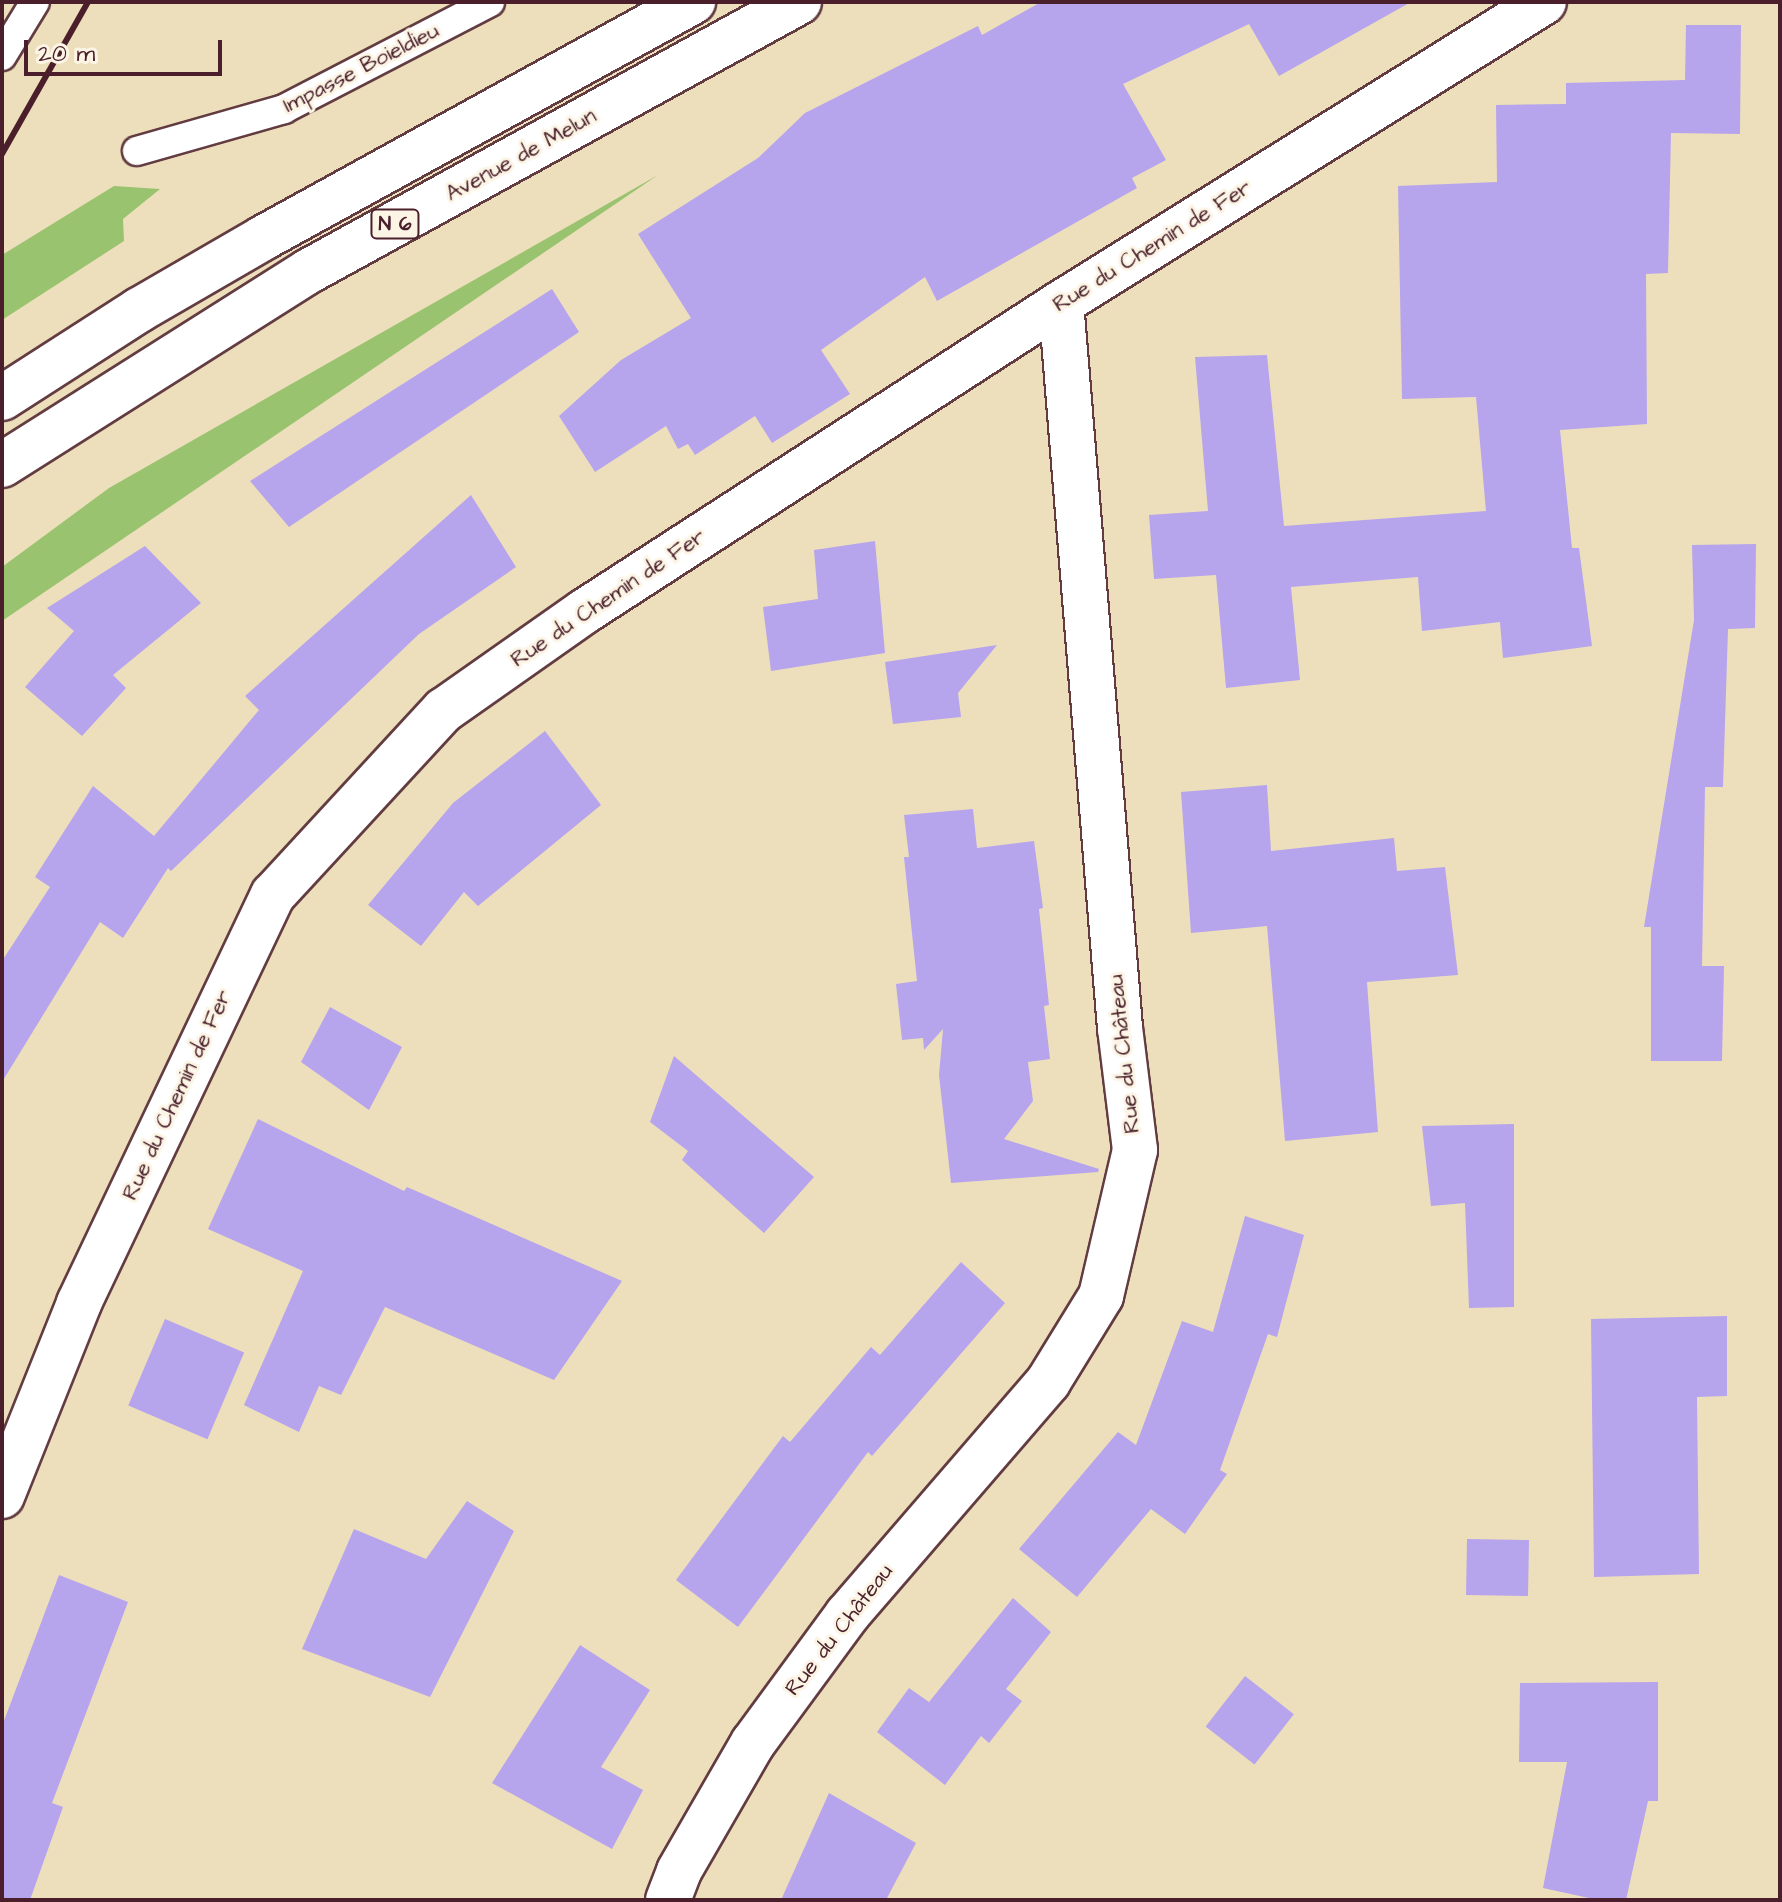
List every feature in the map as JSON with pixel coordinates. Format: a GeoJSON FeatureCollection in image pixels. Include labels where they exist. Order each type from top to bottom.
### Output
{"type":"FeatureCollection","features":[{"type":"Feature","properties":{"kind":"main road","name":"N 6"},"geometry":{"type":"LineString","coordinates":[[2,398],[139,310],[263,238],[693,2]]}},
{"type":"Feature","properties":{"kind":"main road","name":"Avenue de Melun"},"geometry":{"type":"LineString","coordinates":[[2,465],[309,271],[799,2]]}},
{"type":"Feature","properties":{"kind":"main road","name":"Rue du Chemin de Fer"},"geometry":{"type":"LineString","coordinates":[[2,1496],[79,1303],[273,895],[444,710],[585,611],[1061,303],[1544,2]]}},
{"type":"Feature","properties":{"kind":"main road","name":"Rue du Château"},"geometry":{"type":"LineString","coordinates":[[668,1900],[679,1871],[753,1743],[847,1615],[1048,1382],[1101,1296],[1135,1150],[1120,1028],[1061,303]]}},
{"type":"Feature","properties":{"kind":"lane"},"geometry":{"type":"LineString","coordinates":[[2,56],[35,2]]}},
{"type":"Feature","properties":{"kind":"lane","name":"Impasse Boieldieu"},"geometry":{"type":"LineString","coordinates":[[137,151],[284,109],[490,2]]}},
{"type":"Feature","properties":{"kind":"green space"},"geometry":{"type":"Polygon","coordinates":[[[658,175],[2,621],[2,567],[109,488],[658,175]]]}},
{"type":"Feature","properties":{"kind":"green space"},"geometry":{"type":"Polygon","coordinates":[[[114,186],[160,189],[123,219],[124,241],[2,320],[2,255],[114,186]]]}},
{"type":"Feature","properties":{"kind":"building"},"geometry":{"type":"Polygon","coordinates":[[[1041,2],[1411,2],[1279,76],[1249,24],[1123,84],[1166,160],[1132,178],[1137,188],[937,301],[925,277],[821,350],[850,394],[772,443],[755,416],[695,455],[688,444],[678,449],[666,426],[595,472],[559,416],[621,360],[691,318],[638,234],[758,158],[805,113],[978,26],[982,35],[1041,2]]]}},
{"type":"Feature","properties":{"kind":"building"},"geometry":{"type":"Polygon","coordinates":[[[1686,25],[1741,25],[1740,134],[1671,133],[1668,273],[1646,274],[1647,424],[1560,430],[1572,548],[1579,548],[1592,646],[1503,658],[1500,622],[1422,631],[1418,577],[1291,587],[1300,680],[1226,688],[1216,575],[1154,579],[1149,515],[1208,511],[1195,357],[1267,355],[1284,526],[1486,511],[1476,397],[1402,399],[1398,186],[1497,182],[1496,105],[1566,104],[1566,83],[1685,80],[1686,25]]]}},
{"type":"Feature","properties":{"kind":"building"},"geometry":{"type":"Polygon","coordinates":[[[552,289],[579,332],[289,527],[250,481],[552,289]]]}},
{"type":"Feature","properties":{"kind":"building"},"geometry":{"type":"Polygon","coordinates":[[[471,495],[516,567],[419,634],[171,871],[168,868],[123,938],[100,922],[2,1082],[2,961],[50,887],[35,877],[93,786],[154,836],[259,710],[245,696],[471,495]]]}},
{"type":"Feature","properties":{"kind":"building"},"geometry":{"type":"Polygon","coordinates":[[[875,541],[885,653],[771,671],[763,607],[818,599],[814,550],[875,541]]]}},
{"type":"Feature","properties":{"kind":"building"},"geometry":{"type":"Polygon","coordinates":[[[1756,544],[1755,628],[1728,629],[1723,787],[1705,787],[1702,966],[1724,966],[1722,1061],[1651,1061],[1651,927],[1644,927],[1694,620],[1692,545],[1756,544]]]}},
{"type":"Feature","properties":{"kind":"building"},"geometry":{"type":"Polygon","coordinates":[[[145,546],[201,603],[113,675],[126,688],[82,736],[25,687],[74,631],[47,608],[145,546]]]}},
{"type":"Feature","properties":{"kind":"building"},"geometry":{"type":"Polygon","coordinates":[[[997,645],[958,693],[961,717],[893,724],[885,662],[997,645]]]}},
{"type":"Feature","properties":{"kind":"building"},"geometry":{"type":"Polygon","coordinates":[[[545,731],[601,805],[478,906],[464,892],[421,946],[368,905],[453,803],[545,731]]]}},
{"type":"Feature","properties":{"kind":"building"},"geometry":{"type":"Polygon","coordinates":[[[1267,785],[1271,851],[1394,838],[1397,871],[1445,867],[1458,975],[1367,982],[1378,1132],[1285,1141],[1267,926],[1191,933],[1181,792],[1267,785]]]}},
{"type":"Feature","properties":{"kind":"building"},"geometry":{"type":"Polygon","coordinates":[[[973,809],[977,848],[1034,841],[1043,908],[1039,909],[1049,1005],[1044,1006],[1050,1059],[1028,1062],[1033,1101],[1004,1139],[1099,1169],[1098,1172],[951,1183],[939,1075],[943,1029],[924,1050],[923,1038],[902,1040],[896,984],[917,981],[904,857],[909,857],[904,815],[973,809]]]}},
{"type":"Feature","properties":{"kind":"building"},"geometry":{"type":"Polygon","coordinates":[[[330,1007],[402,1047],[369,1110],[301,1062],[330,1007]]]}},
{"type":"Feature","properties":{"kind":"building"},"geometry":{"type":"Polygon","coordinates":[[[674,1056],[814,1177],[764,1233],[682,1160],[688,1151],[650,1122],[674,1056]]]}},
{"type":"Feature","properties":{"kind":"building"},"geometry":{"type":"Polygon","coordinates":[[[258,1119],[404,1191],[407,1187],[622,1281],[554,1380],[385,1307],[341,1395],[319,1386],[299,1432],[244,1405],[303,1271],[208,1229],[258,1119]]]}},
{"type":"Feature","properties":{"kind":"building"},"geometry":{"type":"Polygon","coordinates":[[[1514,1124],[1514,1307],[1469,1308],[1465,1203],[1431,1206],[1422,1126],[1514,1124]]]}},
{"type":"Feature","properties":{"kind":"building"},"geometry":{"type":"Polygon","coordinates":[[[1245,1216],[1304,1235],[1277,1337],[1268,1334],[1220,1470],[1227,1474],[1185,1534],[1151,1509],[1077,1597],[1019,1549],[1118,1432],[1136,1445],[1182,1321],[1213,1332],[1245,1216]]]}},
{"type":"Feature","properties":{"kind":"building"},"geometry":{"type":"Polygon","coordinates":[[[961,1262],[1005,1303],[872,1456],[868,1452],[738,1627],[676,1580],[783,1436],[790,1442],[871,1347],[880,1355],[961,1262]]]}},
{"type":"Feature","properties":{"kind":"building"},"geometry":{"type":"Polygon","coordinates":[[[1727,1316],[1727,1396],[1697,1397],[1699,1574],[1594,1577],[1591,1319],[1727,1316]]]}},
{"type":"Feature","properties":{"kind":"building"},"geometry":{"type":"Polygon","coordinates":[[[165,1319],[244,1353],[207,1439],[128,1406],[165,1319]]]}},
{"type":"Feature","properties":{"kind":"building"},"geometry":{"type":"Polygon","coordinates":[[[467,1501],[514,1531],[430,1697],[302,1649],[354,1529],[426,1559],[467,1501]]]}},
{"type":"Feature","properties":{"kind":"building"},"geometry":{"type":"Polygon","coordinates":[[[1467,1539],[1529,1540],[1528,1596],[1466,1595],[1467,1539]]]}},
{"type":"Feature","properties":{"kind":"building"},"geometry":{"type":"Polygon","coordinates":[[[59,1575],[128,1602],[52,1803],[63,1807],[30,1900],[2,1900],[2,1726],[59,1575]]]}},
{"type":"Feature","properties":{"kind":"building"},"geometry":{"type":"Polygon","coordinates":[[[1013,1598],[1051,1632],[1006,1689],[1022,1701],[989,1743],[981,1736],[945,1785],[877,1732],[909,1688],[929,1702],[1013,1598]]]}},
{"type":"Feature","properties":{"kind":"building"},"geometry":{"type":"Polygon","coordinates":[[[580,1645],[650,1690],[601,1767],[643,1790],[612,1849],[492,1783],[580,1645]]]}},
{"type":"Feature","properties":{"kind":"building"},"geometry":{"type":"Polygon","coordinates":[[[1245,1676],[1294,1714],[1254,1765],[1206,1726],[1245,1676]]]}},
{"type":"Feature","properties":{"kind":"building"},"geometry":{"type":"Polygon","coordinates":[[[1658,1682],[1658,1801],[1648,1801],[1626,1900],[1598,1900],[1543,1888],[1567,1762],[1519,1762],[1520,1683],[1658,1682]]]}},
{"type":"Feature","properties":{"kind":"building"},"geometry":{"type":"Polygon","coordinates":[[[829,1793],[916,1843],[886,1900],[781,1900],[829,1793]]]}},
{"type":"Feature","properties":{"kind":"railway"},"geometry":{"type":"LineString","coordinates":[[2,154],[88,2]]}}]}
